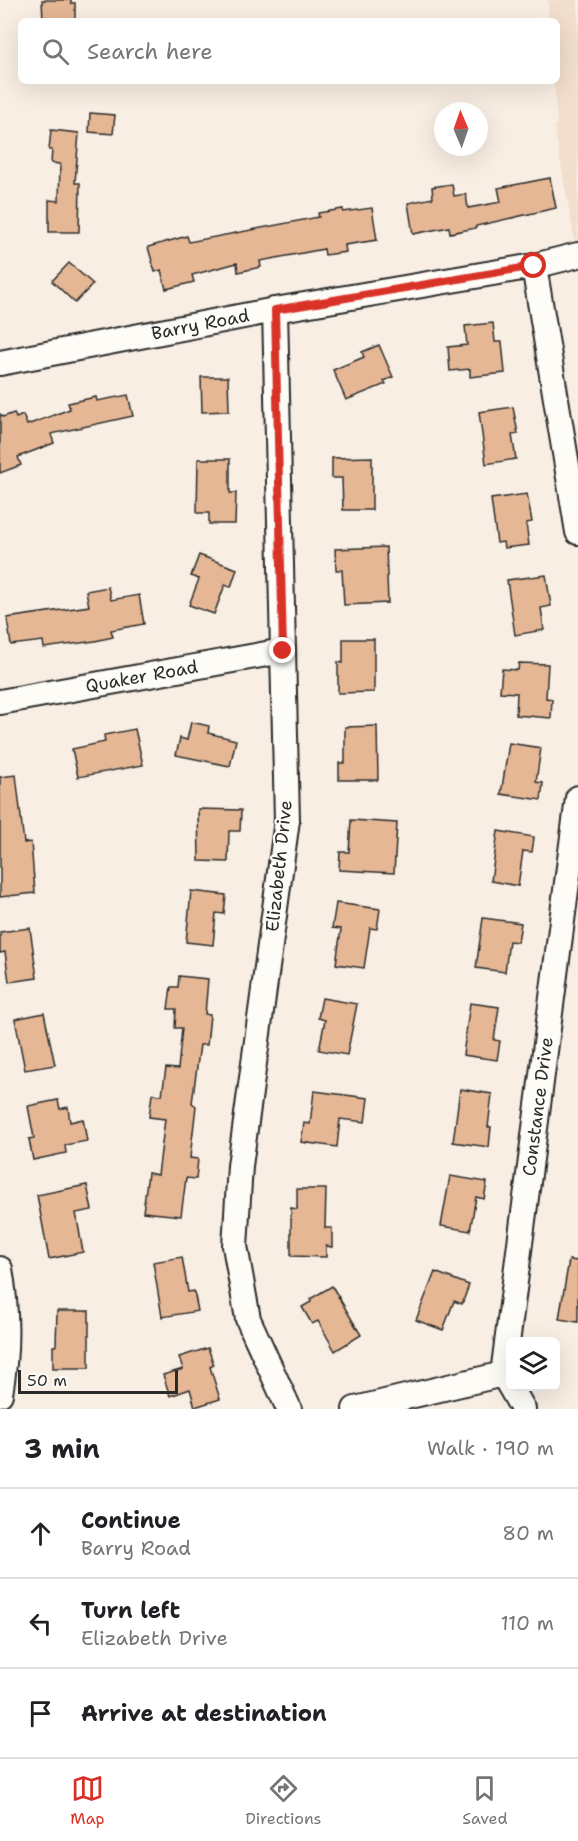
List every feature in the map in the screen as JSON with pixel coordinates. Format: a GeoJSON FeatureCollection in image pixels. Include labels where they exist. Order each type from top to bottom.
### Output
{"type":"FeatureCollection","features":[{"type":"Feature","properties":{"kind":"street","name":"Barry Road"},"geometry":{"type":"LineString","coordinates":[[0,363],[275,310],[534,266],[578,255]]}},
{"type":"Feature","properties":{"kind":"street"},"geometry":{"type":"LineString","coordinates":[[534,266],[578,532]]}},
{"type":"Feature","properties":{"kind":"street","name":"Elizabeth Drive"},"geometry":{"type":"LineString","coordinates":[[275,310],[287,820],[240,1166],[235,1246],[248,1319],[289,1409]]}},
{"type":"Feature","properties":{"kind":"street","name":"Quaker Road"},"geometry":{"type":"LineString","coordinates":[[0,702],[283,651]]}},
{"type":"Feature","properties":{"kind":"street","name":"Constance Drive"},"geometry":{"type":"LineString","coordinates":[[503,1374],[578,798]]}},
{"type":"Feature","properties":{"kind":"street"},"geometry":{"type":"LineString","coordinates":[[0,1269],[4,1294],[4,1374],[0,1394]]}},
{"type":"Feature","properties":{"kind":"street"},"geometry":{"type":"LineString","coordinates":[[355,1409],[503,1374],[523,1409]]}},
{"type":"Feature","properties":{"kind":"shaded area"},"geometry":{"type":"Polygon","coordinates":[[[548,0],[578,0],[578,260],[554,125],[557,124],[554,84],[560,84],[560,18],[549,18],[548,0]]]}},
{"type":"Feature","properties":{"kind":"building"},"geometry":{"type":"Polygon","coordinates":[[[42,0],[71,0],[71,3],[75,3],[75,18],[43,18],[42,0]]]}},
{"type":"Feature","properties":{"kind":"building"},"geometry":{"type":"Polygon","coordinates":[[[90,113],[115,115],[113,134],[89,132],[90,113]]]}},
{"type":"Feature","properties":{"kind":"building"},"geometry":{"type":"Polygon","coordinates":[[[51,130],[79,133],[75,183],[80,183],[79,232],[49,232],[49,200],[59,201],[60,164],[51,163],[52,150],[49,150],[51,130]]]}},
{"type":"Feature","properties":{"kind":"building"},"geometry":{"type":"Polygon","coordinates":[[[550,178],[556,208],[450,233],[449,227],[413,234],[408,203],[433,198],[432,187],[452,184],[454,196],[466,194],[468,208],[501,202],[498,188],[550,178]]]}},
{"type":"Feature","properties":{"kind":"building"},"geometry":{"type":"Polygon","coordinates":[[[372,208],[377,240],[345,245],[346,252],[325,255],[324,249],[260,261],[261,267],[238,272],[237,263],[192,275],[194,282],[166,289],[161,270],[155,272],[148,247],[187,236],[189,242],[319,217],[318,213],[372,208]]]}},
{"type":"Feature","properties":{"kind":"building"},"geometry":{"type":"Polygon","coordinates":[[[69,263],[93,284],[75,303],[52,281],[69,263]]]}},
{"type":"Feature","properties":{"kind":"building"},"geometry":{"type":"Polygon","coordinates":[[[493,323],[495,342],[502,342],[505,373],[470,377],[470,369],[450,371],[448,347],[467,345],[465,326],[493,323]]]}},
{"type":"Feature","properties":{"kind":"building"},"geometry":{"type":"Polygon","coordinates":[[[379,345],[393,377],[384,381],[386,384],[346,400],[333,370],[364,357],[362,352],[379,345]]]}},
{"type":"Feature","properties":{"kind":"building"},"geometry":{"type":"Polygon","coordinates":[[[201,377],[228,377],[229,411],[202,412],[201,377]]]}},
{"type":"Feature","properties":{"kind":"building"},"geometry":{"type":"Polygon","coordinates":[[[128,395],[133,416],[51,434],[54,443],[18,457],[21,465],[0,473],[0,414],[3,417],[14,413],[16,418],[23,415],[27,425],[70,409],[68,403],[96,397],[97,401],[128,395]]]}},
{"type":"Feature","properties":{"kind":"building"},"geometry":{"type":"Polygon","coordinates":[[[513,407],[518,434],[512,435],[516,459],[486,464],[479,412],[513,407]]]}},
{"type":"Feature","properties":{"kind":"building"},"geometry":{"type":"Polygon","coordinates":[[[372,457],[372,510],[343,510],[342,478],[332,478],[332,458],[372,457]]]}},
{"type":"Feature","properties":{"kind":"building"},"geometry":{"type":"Polygon","coordinates":[[[198,459],[230,459],[230,493],[236,493],[235,524],[209,524],[209,513],[197,513],[198,459]]]}},
{"type":"Feature","properties":{"kind":"building"},"geometry":{"type":"Polygon","coordinates":[[[527,494],[532,522],[526,523],[529,545],[504,548],[503,542],[497,543],[491,499],[527,494]]]}},
{"type":"Feature","properties":{"kind":"building"},"geometry":{"type":"Polygon","coordinates":[[[386,547],[388,603],[344,605],[342,570],[336,570],[335,549],[386,547]]]}},
{"type":"Feature","properties":{"kind":"building"},"geometry":{"type":"Polygon","coordinates":[[[199,555],[237,569],[231,587],[225,585],[214,614],[189,605],[199,579],[191,576],[199,555]]]}},
{"type":"Feature","properties":{"kind":"building"},"geometry":{"type":"Polygon","coordinates":[[[546,575],[551,606],[541,608],[544,630],[515,635],[507,580],[546,575]]]}},
{"type":"Feature","properties":{"kind":"building"},"geometry":{"type":"Polygon","coordinates":[[[108,587],[111,600],[139,595],[144,624],[111,630],[113,637],[95,641],[44,648],[43,641],[11,645],[7,618],[89,606],[86,591],[108,587]]]}},
{"type":"Feature","properties":{"kind":"building"},"geometry":{"type":"Polygon","coordinates":[[[343,639],[374,639],[374,692],[338,693],[338,662],[343,663],[343,639]]]}},
{"type":"Feature","properties":{"kind":"building"},"geometry":{"type":"Polygon","coordinates":[[[519,663],[548,664],[546,698],[552,699],[551,718],[516,715],[517,693],[500,692],[502,669],[518,670],[519,663]]]}},
{"type":"Feature","properties":{"kind":"building"},"geometry":{"type":"Polygon","coordinates":[[[191,722],[209,726],[208,733],[236,740],[230,766],[176,755],[180,738],[187,740],[191,722]]]}},
{"type":"Feature","properties":{"kind":"building"},"geometry":{"type":"Polygon","coordinates":[[[377,726],[378,780],[339,780],[339,763],[345,763],[345,727],[377,726]]]}},
{"type":"Feature","properties":{"kind":"building"},"geometry":{"type":"Polygon","coordinates":[[[135,729],[143,765],[78,777],[72,749],[105,742],[104,735],[135,729]]]}},
{"type":"Feature","properties":{"kind":"building"},"geometry":{"type":"Polygon","coordinates":[[[509,743],[541,748],[536,782],[543,783],[541,800],[501,794],[509,743]]]}},
{"type":"Feature","properties":{"kind":"building"},"geometry":{"type":"Polygon","coordinates":[[[16,775],[24,843],[31,842],[35,893],[0,897],[0,777],[16,775]]]}},
{"type":"Feature","properties":{"kind":"building"},"geometry":{"type":"Polygon","coordinates":[[[198,809],[241,810],[240,831],[229,831],[228,862],[199,861],[198,809]]]}},
{"type":"Feature","properties":{"kind":"building"},"geometry":{"type":"Polygon","coordinates":[[[351,820],[397,823],[394,873],[339,870],[340,852],[349,852],[351,820]]]}},
{"type":"Feature","properties":{"kind":"building"},"geometry":{"type":"Polygon","coordinates":[[[498,831],[534,837],[532,852],[523,851],[518,886],[491,881],[498,831]]]}},
{"type":"Feature","properties":{"kind":"building"},"geometry":{"type":"Polygon","coordinates":[[[191,891],[226,895],[224,914],[216,913],[213,945],[186,942],[191,891]]]}},
{"type":"Feature","properties":{"kind":"building"},"geometry":{"type":"Polygon","coordinates":[[[336,903],[380,909],[377,929],[370,928],[364,968],[336,964],[341,929],[332,928],[336,903]]]}},
{"type":"Feature","properties":{"kind":"building"},"geometry":{"type":"Polygon","coordinates":[[[483,918],[521,923],[518,942],[509,941],[505,972],[476,968],[483,918]]]}},
{"type":"Feature","properties":{"kind":"building"},"geometry":{"type":"Polygon","coordinates":[[[30,928],[37,978],[9,982],[5,952],[0,953],[0,932],[30,928]]]}},
{"type":"Feature","properties":{"kind":"building"},"geometry":{"type":"Polygon","coordinates":[[[179,976],[208,979],[205,1014],[210,1015],[207,1045],[200,1045],[192,1103],[196,1106],[190,1158],[198,1159],[196,1179],[186,1178],[181,1216],[143,1212],[148,1173],[158,1175],[165,1119],[149,1117],[152,1094],[162,1095],[166,1068],[178,1069],[182,1028],[175,1028],[176,1009],[168,1009],[171,987],[178,987],[179,976]]]}},
{"type":"Feature","properties":{"kind":"building"},"geometry":{"type":"Polygon","coordinates":[[[322,998],[357,1004],[347,1055],[319,1050],[325,1020],[318,1018],[322,998]]]}},
{"type":"Feature","properties":{"kind":"building"},"geometry":{"type":"Polygon","coordinates":[[[470,1003],[499,1007],[494,1040],[500,1041],[497,1060],[463,1055],[470,1003]]]}},
{"type":"Feature","properties":{"kind":"building"},"geometry":{"type":"Polygon","coordinates":[[[44,1013],[55,1065],[25,1070],[15,1019],[44,1013]]]}},
{"type":"Feature","properties":{"kind":"building"},"geometry":{"type":"Polygon","coordinates":[[[460,1089],[492,1094],[488,1127],[491,1127],[489,1147],[453,1142],[460,1089]]]}},
{"type":"Feature","properties":{"kind":"building"},"geometry":{"type":"Polygon","coordinates":[[[314,1091],[368,1098],[365,1122],[340,1119],[337,1147],[301,1142],[304,1123],[310,1124],[314,1091]]]}},
{"type":"Feature","properties":{"kind":"building"},"geometry":{"type":"Polygon","coordinates":[[[58,1100],[60,1109],[68,1107],[70,1122],[83,1119],[87,1141],[65,1145],[66,1153],[33,1160],[29,1139],[34,1138],[28,1106],[58,1100]]]}},
{"type":"Feature","properties":{"kind":"building"},"geometry":{"type":"Polygon","coordinates":[[[450,1176],[487,1182],[484,1199],[476,1197],[470,1231],[441,1226],[450,1176]]]}},
{"type":"Feature","properties":{"kind":"building"},"geometry":{"type":"Polygon","coordinates":[[[87,1185],[92,1210],[76,1213],[83,1252],[49,1259],[37,1195],[87,1185]]]}},
{"type":"Feature","properties":{"kind":"building"},"geometry":{"type":"Polygon","coordinates":[[[297,1189],[326,1189],[325,1228],[332,1228],[332,1247],[326,1246],[326,1257],[291,1256],[291,1208],[297,1209],[297,1189]]]}},
{"type":"Feature","properties":{"kind":"building"},"geometry":{"type":"Polygon","coordinates":[[[182,1257],[188,1292],[194,1291],[198,1311],[162,1317],[153,1262],[182,1257]]]}},
{"type":"Feature","properties":{"kind":"building"},"geometry":{"type":"Polygon","coordinates":[[[569,1260],[578,1261],[578,1322],[559,1319],[569,1260]]]}},
{"type":"Feature","properties":{"kind":"building"},"geometry":{"type":"Polygon","coordinates":[[[435,1272],[469,1285],[462,1304],[454,1301],[443,1330],[416,1320],[435,1272]]]}},
{"type":"Feature","properties":{"kind":"building"},"geometry":{"type":"Polygon","coordinates":[[[332,1286],[361,1335],[335,1351],[318,1321],[312,1324],[302,1307],[311,1302],[310,1299],[332,1286]]]}},
{"type":"Feature","properties":{"kind":"building"},"geometry":{"type":"Polygon","coordinates":[[[57,1311],[89,1311],[89,1368],[53,1368],[57,1311]]]}},
{"type":"Feature","properties":{"kind":"building"},"geometry":{"type":"Polygon","coordinates":[[[208,1348],[214,1365],[210,1367],[220,1399],[195,1407],[190,1389],[170,1396],[163,1375],[183,1369],[179,1357],[208,1348]]]}},
{"type":"Feature","properties":{"kind":"route"},"geometry":{"type":"LineString","coordinates":[[283,651],[275,310],[534,266]]}}]}
